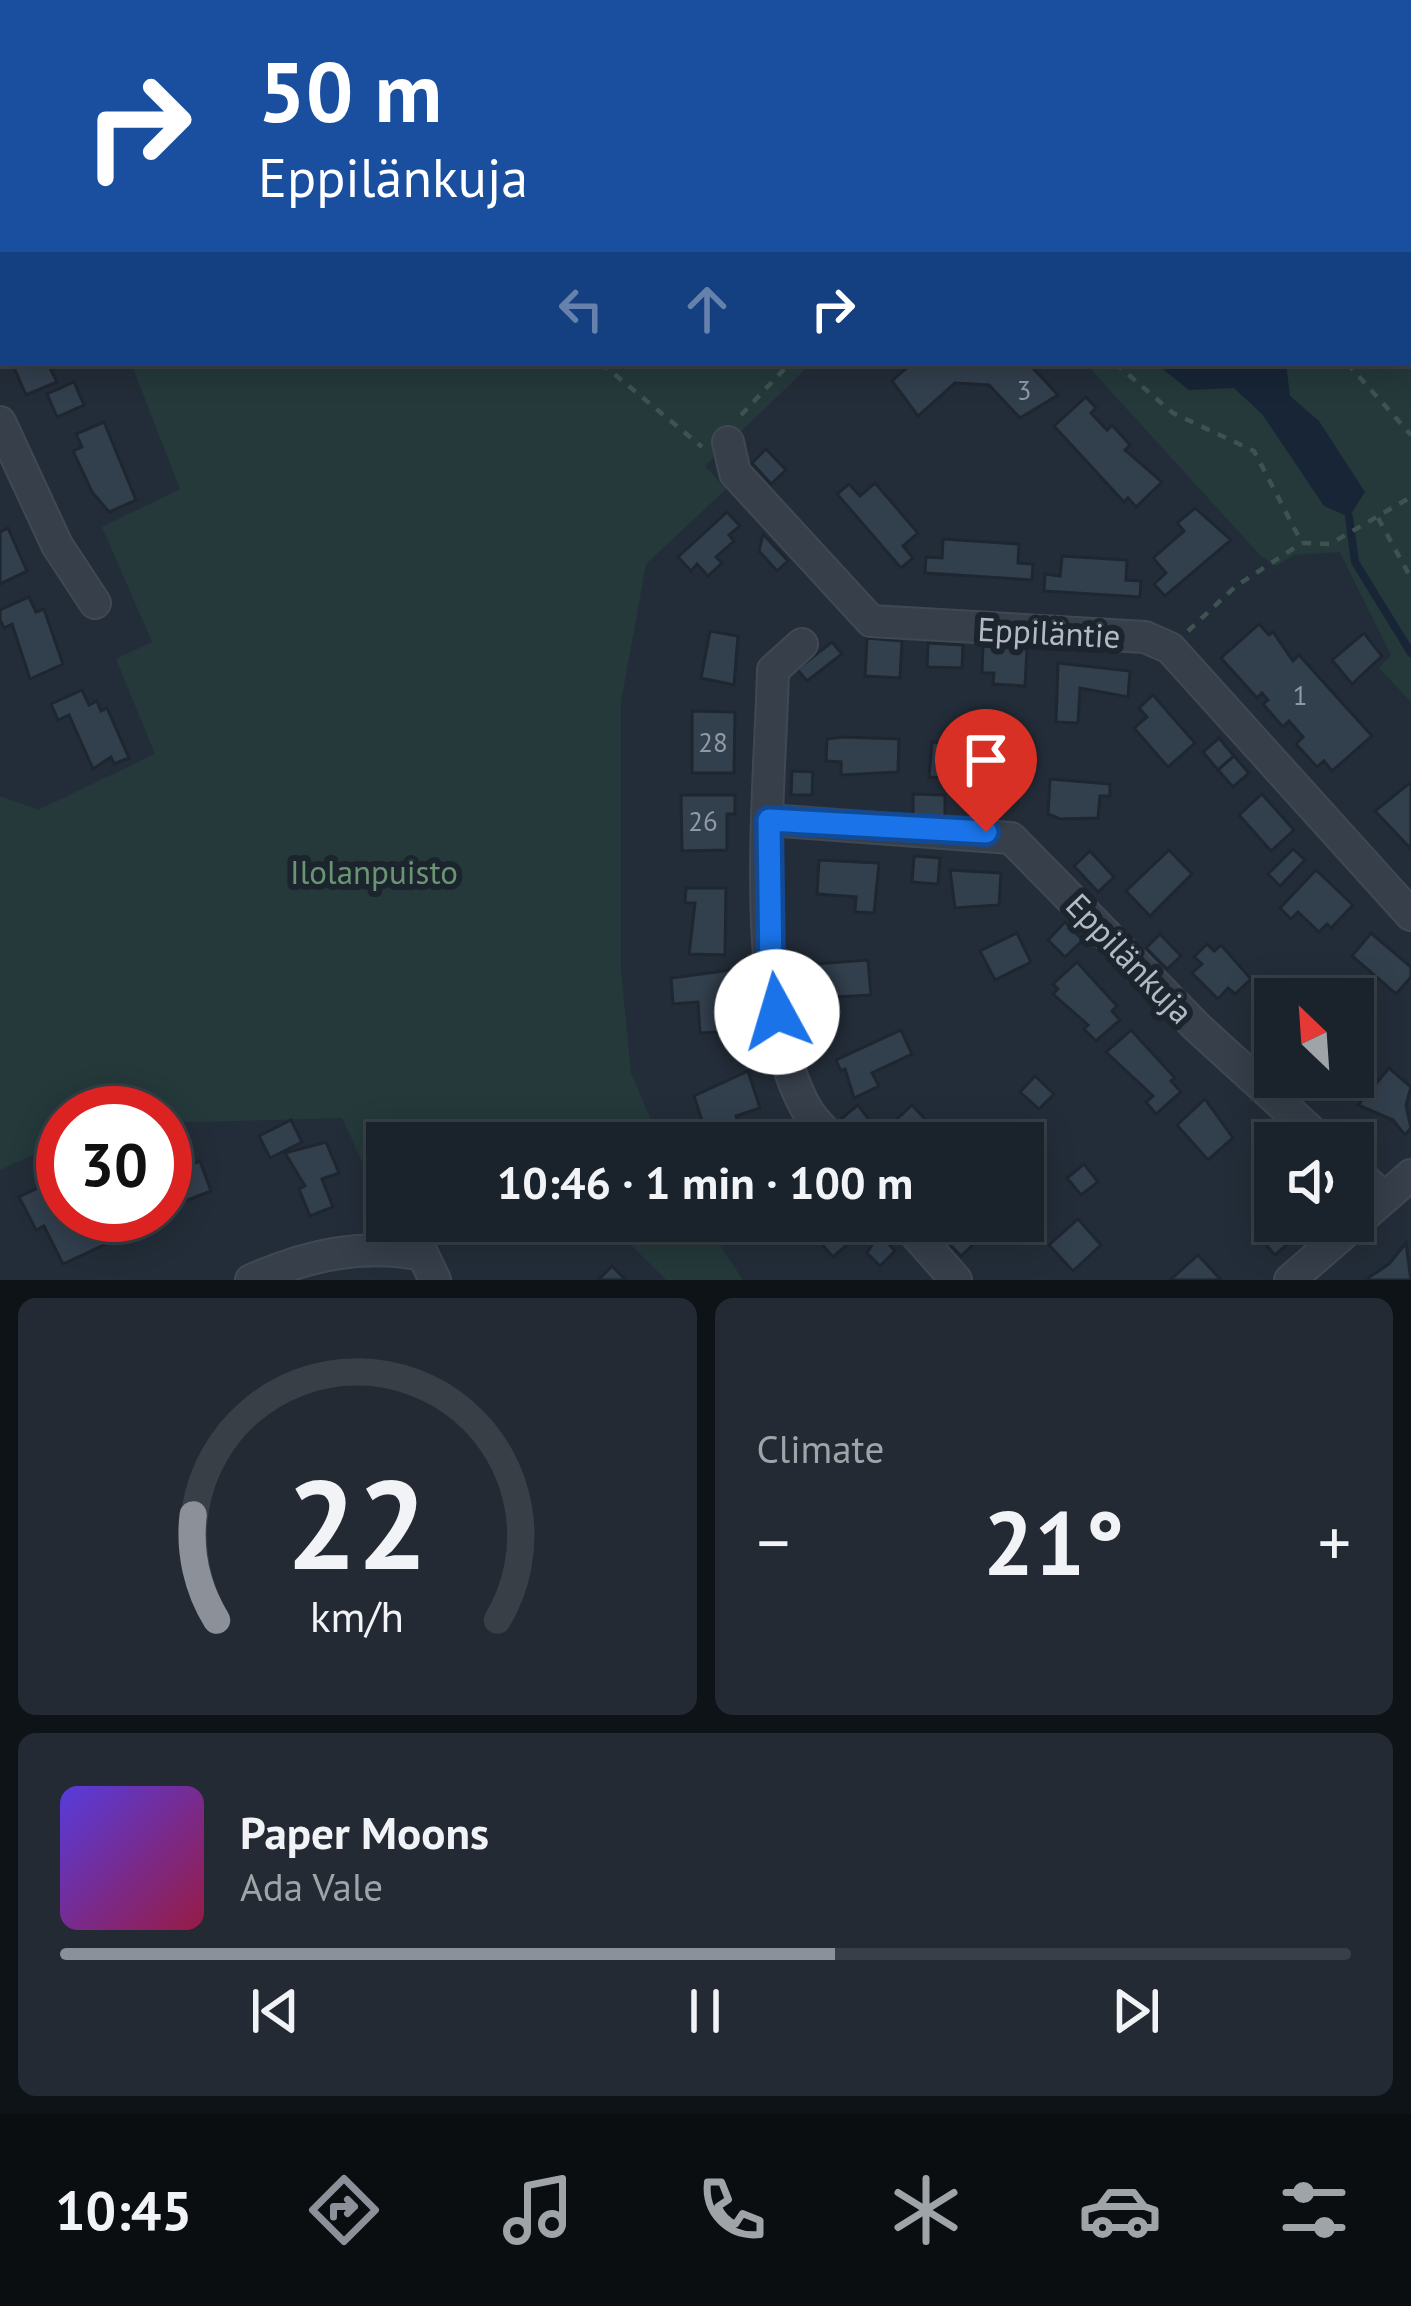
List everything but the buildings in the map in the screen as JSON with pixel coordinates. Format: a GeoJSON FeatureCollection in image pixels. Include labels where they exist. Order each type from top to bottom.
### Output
{"type":"FeatureCollection","features":[{"type":"Feature","properties":{"kind":"street"},"geometry":{"type":"LineString","coordinates":[[0,422],[58,545],[95,603]]}},
{"type":"Feature","properties":{"kind":"street","name":"Eppiläntie"},"geometry":{"type":"LineString","coordinates":[[732,458],[871,621],[1145,638],[1170,648]]}},
{"type":"Feature","properties":{"kind":"street"},"geometry":{"type":"LineString","coordinates":[[802,644],[773,670],[771,974],[783,1049],[807,1110],[818,1122]]}},
{"type":"Feature","properties":{"kind":"street"},"geometry":{"type":"LineString","coordinates":[[1170,648],[1411,915]]}},
{"type":"Feature","properties":{"kind":"street","name":"Eppilänkuja"},"geometry":{"type":"LineString","coordinates":[[769,820],[1011,838],[1198,1028],[1301,1122]]}},
{"type":"Feature","properties":{"kind":"street"},"geometry":{"type":"LineString","coordinates":[[1290,1280],[1411,1175]]}},
{"type":"Feature","properties":{"kind":"street"},"geometry":{"type":"LineString","coordinates":[[1374,1189],[1384,1198]]}},
{"type":"Feature","properties":{"kind":"street"},"geometry":{"type":"LineString","coordinates":[[923,1242],[956,1280]]}},
{"type":"Feature","properties":{"kind":"street"},"geometry":{"type":"LineString","coordinates":[[251,1280],[332,1251],[385,1247],[423,1255],[435,1280]]}},
{"type":"Feature","properties":{"kind":"path"},"geometry":{"type":"LineString","coordinates":[[605,366],[732,458],[742,412],[787,366]]}},
{"type":"Feature","properties":{"kind":"path"},"geometry":{"type":"LineString","coordinates":[[1119,366],[1174,413],[1254,451],[1302,544]]}},
{"type":"Feature","properties":{"kind":"path"},"geometry":{"type":"LineString","coordinates":[[1350,366],[1411,435]]}},
{"type":"Feature","properties":{"kind":"path"},"geometry":{"type":"LineString","coordinates":[[1170,648],[1236,586],[1302,544],[1330,544],[1411,497]]}},
{"type":"Feature","properties":{"kind":"path"},"geometry":{"type":"LineString","coordinates":[[1378,518],[1411,578]]}},
{"type":"Feature","properties":{"kind":"green space","name":"Ilolanpuisto"},"geometry":{"type":"Polygon","coordinates":[[[132,366],[809,366],[705,466],[726,489],[646,564],[621,702],[621,971],[631,1073],[652,1122],[366,1122],[366,1170],[342,1118],[192,1122],[192,1086],[36,1086],[36,1153],[0,1170],[0,796],[38,810],[155,754],[116,659],[152,642],[102,527],[180,489],[132,366]]]}},
{"type":"Feature","properties":{"kind":"green space"},"geometry":{"type":"Polygon","coordinates":[[[1088,366],[1411,366],[1411,702],[1379,668],[1391,655],[1340,552],[1294,555],[1276,566],[1260,555],[1088,366]]]}},
{"type":"Feature","properties":{"kind":"green space"},"geometry":{"type":"Polygon","coordinates":[[[628,1242],[718,1242],[743,1280],[666,1280],[628,1242]]]}},
{"type":"Feature","properties":{"kind":"water"},"geometry":{"type":"Polygon","coordinates":[[[1159,366],[1286,366],[1290,396],[1319,421],[1365,492],[1349,517],[1324,506],[1262,414],[1234,388],[1189,390],[1159,366]]]}},
{"type":"Feature","properties":{"kind":"waterway"},"geometry":{"type":"LineString","coordinates":[[1349,517],[1355,562],[1411,653]]}},
{"type":"Feature","properties":{"kind":"route"},"geometry":{"type":"LineString","coordinates":[[777,1012],[771,974],[769,820],[986,832]]}}]}
